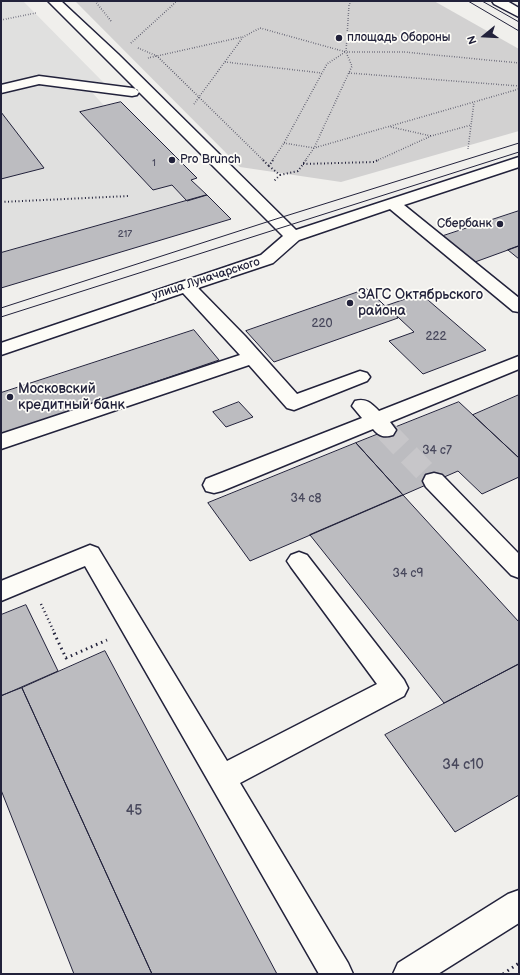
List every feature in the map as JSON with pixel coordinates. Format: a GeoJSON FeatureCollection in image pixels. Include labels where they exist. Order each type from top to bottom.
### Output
{"type":"FeatureCollection","features":[{"type":"Feature","properties":{"kind":"street"},"geometry":{"type":"LineString","coordinates":[[54,1],[117,61],[293,236]]}},
{"type":"Feature","properties":{"kind":"street"},"geometry":{"type":"LineString","coordinates":[[498,1],[519,13]]}},
{"type":"Feature","properties":{"kind":"street"},"geometry":{"type":"LineString","coordinates":[[1,89],[39,80],[132,92]]}},
{"type":"Feature","properties":{"kind":"street","name":"улица Луначарского"},"geometry":{"type":"LineString","coordinates":[[1,349],[267,259],[293,236],[519,162]]}},
{"type":"Feature","properties":{"kind":"street"},"geometry":{"type":"LineString","coordinates":[[392,203],[519,307]]}},
{"type":"Feature","properties":{"kind":"street"},"geometry":{"type":"LineString","coordinates":[[186,286],[294,403],[360,377]]}},
{"type":"Feature","properties":{"kind":"street"},"geometry":{"type":"LineString","coordinates":[[1,442],[253,357]]}},
{"type":"Feature","properties":{"kind":"street"},"geometry":{"type":"LineString","coordinates":[[214,485],[519,362]]}},
{"type":"Feature","properties":{"kind":"street"},"geometry":{"type":"LineString","coordinates":[[434,481],[518,566]]}},
{"type":"Feature","properties":{"kind":"street"},"geometry":{"type":"LineString","coordinates":[[2,587],[90,554],[337,974]]}},
{"type":"Feature","properties":{"kind":"street"},"geometry":{"type":"LineString","coordinates":[[222,778],[395,688],[299,561]]}},
{"type":"Feature","properties":{"kind":"street"},"geometry":{"type":"LineString","coordinates":[[409,974],[519,904]]}},
{"type":"Feature","properties":{"kind":"path"},"geometry":{"type":"LineString","coordinates":[[95,1],[129,44],[157,56],[280,175]]}},
{"type":"Feature","properties":{"kind":"path"},"geometry":{"type":"LineString","coordinates":[[117,61],[129,44],[177,1]]}},
{"type":"Feature","properties":{"kind":"path"},"geometry":{"type":"LineString","coordinates":[[270,185],[280,175],[298,171],[303,164],[314,148],[349,73],[352,66],[346,52],[349,5],[351,1]]}},
{"type":"Feature","properties":{"kind":"path"},"geometry":{"type":"LineString","coordinates":[[1,20],[42,12]]}},
{"type":"Feature","properties":{"kind":"path"},"geometry":{"type":"LineString","coordinates":[[117,61],[157,56],[243,37],[260,28],[346,52],[404,52],[519,62]]}},
{"type":"Feature","properties":{"kind":"path"},"geometry":{"type":"LineString","coordinates":[[179,124],[243,37]]}},
{"type":"Feature","properties":{"kind":"path"},"geometry":{"type":"LineString","coordinates":[[269,166],[284,143],[328,64],[346,52]]}},
{"type":"Feature","properties":{"kind":"path"},"geometry":{"type":"LineString","coordinates":[[225,62],[322,73]]}},
{"type":"Feature","properties":{"kind":"path"},"geometry":{"type":"LineString","coordinates":[[349,73],[519,86]]}},
{"type":"Feature","properties":{"kind":"path"},"geometry":{"type":"LineString","coordinates":[[284,143],[314,148],[519,90]]}},
{"type":"Feature","properties":{"kind":"path"},"geometry":{"type":"LineString","coordinates":[[468,149],[474,102]]}},
{"type":"Feature","properties":{"kind":"path"},"geometry":{"type":"LineString","coordinates":[[389,126],[431,136]]}},
{"type":"Feature","properties":{"kind":"path"},"geometry":{"type":"LineString","coordinates":[[303,164],[374,162],[431,136],[471,126]]}},
{"type":"Feature","properties":{"kind":"path"},"geometry":{"type":"LineString","coordinates":[[1,202],[130,196]]}},
{"type":"Feature","properties":{"kind":"path"},"geometry":{"type":"LineString","coordinates":[[29,578],[66,658],[108,639]]}},
{"type":"Feature","properties":{"kind":"path"},"geometry":{"type":"LineString","coordinates":[[502,974],[519,963]]}},
{"type":"Feature","properties":{"kind":"shaded area"},"geometry":{"type":"Polygon","coordinates":[[[1,1],[23,1],[104,83],[87,87],[202,212],[1,269],[1,1]]]}},
{"type":"Feature","properties":{"kind":"shaded area"},"geometry":{"type":"Polygon","coordinates":[[[75,1],[434,1],[519,49],[519,131],[341,182],[240,167],[75,1]]]}},
{"type":"Feature","properties":{"kind":"building"},"geometry":{"type":"Polygon","coordinates":[[[121,102],[197,178],[191,180],[207,195],[187,201],[172,185],[153,190],[80,112],[121,102]]]}},
{"type":"Feature","properties":{"kind":"building"},"geometry":{"type":"Polygon","coordinates":[[[1,112],[44,168],[1,179],[1,112]]]}},
{"type":"Feature","properties":{"kind":"building"},"geometry":{"type":"Polygon","coordinates":[[[207,195],[231,219],[1,288],[1,253],[207,195]]]}},
{"type":"Feature","properties":{"kind":"building","name":"Сбербанк"},"geometry":{"type":"Polygon","coordinates":[[[519,211],[519,246],[475,262],[443,236],[519,211]]]}},
{"type":"Feature","properties":{"kind":"building"},"geometry":{"type":"Polygon","coordinates":[[[519,246],[519,259],[508,250],[519,246]]]}},
{"type":"Feature","properties":{"kind":"building"},"geometry":{"type":"Polygon","coordinates":[[[367,289],[398,318],[274,362],[246,331],[367,289]]]}},
{"type":"Feature","properties":{"kind":"building"},"geometry":{"type":"Polygon","coordinates":[[[421,294],[486,350],[423,374],[389,341],[414,332],[386,306],[421,294]]]}},
{"type":"Feature","properties":{"kind":"building"},"geometry":{"type":"Polygon","coordinates":[[[194,330],[219,360],[1,435],[1,393],[194,330]]]}},
{"type":"Feature","properties":{"kind":"building"},"geometry":{"type":"Polygon","coordinates":[[[519,395],[519,458],[473,415],[519,395]]]}},
{"type":"Feature","properties":{"kind":"building"},"geometry":{"type":"Polygon","coordinates":[[[239,402],[253,417],[226,427],[213,412],[239,402]]]}},
{"type":"Feature","properties":{"kind":"building"},"geometry":{"type":"Polygon","coordinates":[[[459,402],[519,458],[519,477],[482,494],[458,471],[403,495],[356,443],[459,402]]]}},
{"type":"Feature","properties":{"kind":"building"},"geometry":{"type":"Polygon","coordinates":[[[356,443],[403,495],[250,561],[208,503],[356,443]]]}},
{"type":"Feature","properties":{"kind":"building"},"geometry":{"type":"Polygon","coordinates":[[[403,495],[519,622],[519,664],[444,703],[310,535],[403,495]]]}},
{"type":"Feature","properties":{"kind":"building"},"geometry":{"type":"Polygon","coordinates":[[[26,605],[58,671],[1,696],[1,615],[26,605]]]}},
{"type":"Feature","properties":{"kind":"building"},"geometry":{"type":"Polygon","coordinates":[[[105,651],[277,974],[152,974],[22,688],[105,651]]]}},
{"type":"Feature","properties":{"kind":"building"},"geometry":{"type":"Polygon","coordinates":[[[519,664],[519,795],[455,832],[385,735],[519,664]]]}},
{"type":"Feature","properties":{"kind":"building"},"geometry":{"type":"Polygon","coordinates":[[[22,688],[152,974],[74,974],[1,790],[1,696],[22,688]]]}},
{"type":"Feature","properties":{"kind":"tunnel"},"geometry":{"type":"LineString","coordinates":[[386,431],[434,481]]}},
{"type":"Feature","properties":{"kind":"tram line"},"geometry":{"type":"LineString","coordinates":[[468,1],[519,31]]}},
{"type":"Feature","properties":{"kind":"tram line"},"geometry":{"type":"LineString","coordinates":[[482,1],[519,22]]}},
{"type":"Feature","properties":{"kind":"tram line"},"geometry":{"type":"LineString","coordinates":[[1,308],[276,219],[519,143]]}},
{"type":"Feature","properties":{"kind":"tram line"},"geometry":{"type":"LineString","coordinates":[[1,317],[519,152]]}},
{"type":"Feature","properties":{"kind":"place","name":"площадь Обороны"},"geometry":{"type":"Point","coordinates":[339,38]}},
{"type":"Feature","properties":{"kind":"place","name":"Pro Brunch"},"geometry":{"type":"Point","coordinates":[172,160]}},
{"type":"Feature","properties":{"kind":"place","name":"Сбербанк"},"geometry":{"type":"Point","coordinates":[500,224]}},
{"type":"Feature","properties":{"kind":"place","name":"ЗАГС Октябрьского района"},"geometry":{"type":"Point","coordinates":[350,303]}},
{"type":"Feature","properties":{"kind":"place","name":"Московский кредитный банк"},"geometry":{"type":"Point","coordinates":[10,397]}}]}
